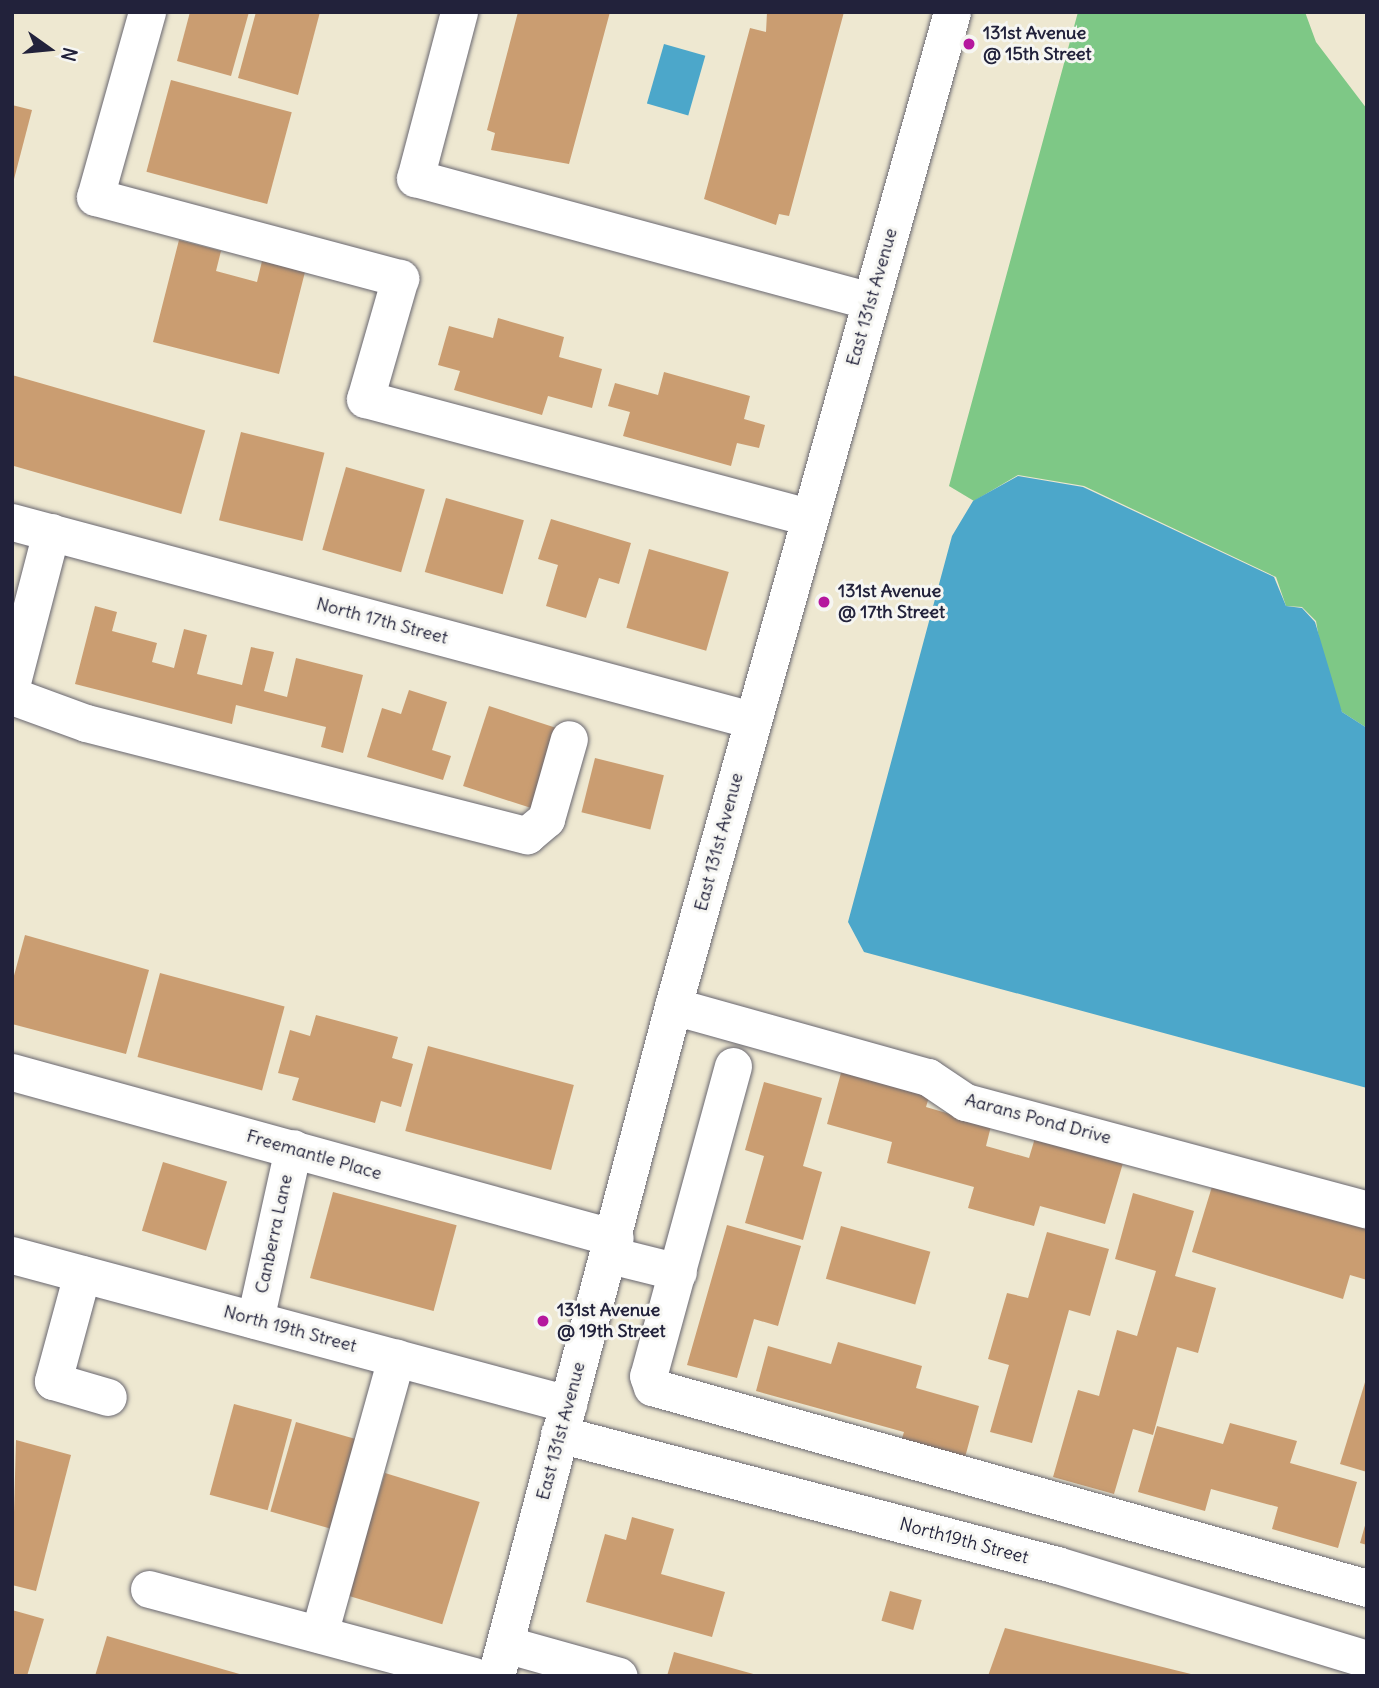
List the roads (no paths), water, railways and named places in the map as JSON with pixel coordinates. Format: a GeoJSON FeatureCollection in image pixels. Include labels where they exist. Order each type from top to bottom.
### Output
{"type":"FeatureCollection","features":[{"type":"Feature","properties":{"kind":"street"},"geometry":{"type":"LineString","coordinates":[[147,12],[95,197],[400,278],[365,399],[810,517]]}},
{"type":"Feature","properties":{"kind":"street"},"geometry":{"type":"LineString","coordinates":[[459,12],[415,178],[871,302]]}},
{"type":"Feature","properties":{"kind":"street","name":"East 131st Avenue"},"geometry":{"type":"LineString","coordinates":[[501,1660],[563,1419],[613,1247],[673,1006],[952,12]]}},
{"type":"Feature","properties":{"kind":"street","name":"North 17th Street"},"geometry":{"type":"LineString","coordinates":[[12,522],[752,720]]}},
{"type":"Feature","properties":{"kind":"street"},"geometry":{"type":"LineString","coordinates":[[12,682],[51,532]]}},
{"type":"Feature","properties":{"kind":"street"},"geometry":{"type":"LineString","coordinates":[[12,696],[86,723],[527,835],[546,819],[569,739]]}},
{"type":"Feature","properties":{"kind":"street","name":"Aarans Pond Drive"},"geometry":{"type":"LineString","coordinates":[[673,1006],[928,1077],[965,1102],[1367,1210]]}},
{"type":"Feature","properties":{"kind":"street"},"geometry":{"type":"LineString","coordinates":[[733,1066],[648,1376],[664,1395],[1367,1588]]}},
{"type":"Feature","properties":{"kind":"street","name":"Freemantle Place"},"geometry":{"type":"LineString","coordinates":[[12,1072],[536,1215],[678,1272]]}},
{"type":"Feature","properties":{"kind":"street","name":"Canberra Lane"},"geometry":{"type":"LineString","coordinates":[[255,1320],[293,1148]]}},
{"type":"Feature","properties":{"kind":"street","name":"North 19th Street"},"geometry":{"type":"LineString","coordinates":[[12,1255],[396,1358],[563,1419]]}},
{"type":"Feature","properties":{"kind":"street"},"geometry":{"type":"LineString","coordinates":[[82,1274],[53,1381],[108,1397]]}},
{"type":"Feature","properties":{"kind":"street"},"geometry":{"type":"LineString","coordinates":[[319,1634],[396,1358]]}},
{"type":"Feature","properties":{"kind":"street","name":"North19th Street"},"geometry":{"type":"LineString","coordinates":[[563,1419],[1367,1659]]}},
{"type":"Feature","properties":{"kind":"street"},"geometry":{"type":"LineString","coordinates":[[149,1590],[474,1676]]}},
{"type":"Feature","properties":{"kind":"street"},"geometry":{"type":"LineString","coordinates":[[501,1660],[619,1676]]}},
{"type":"Feature","properties":{"kind":"water"},"geometry":{"type":"Polygon","coordinates":[[[664,44],[705,56],[688,115],[647,104],[664,44]]]}},
{"type":"Feature","properties":{"kind":"water"},"geometry":{"type":"Polygon","coordinates":[[[1018,476],[1083,487],[1274,577],[1286,606],[1302,608],[1315,622],[1342,712],[1367,728],[1367,1088],[864,952],[848,922],[952,536],[973,501],[1018,476]]]}},
{"type":"Feature","properties":{"kind":"place","name":"131st Avenue @ 15th Street"},"geometry":{"type":"Point","coordinates":[969,44]}},
{"type":"Feature","properties":{"kind":"place","name":"131st Avenue @ 17th Street"},"geometry":{"type":"Point","coordinates":[824,602]}},
{"type":"Feature","properties":{"kind":"place","name":"131st Avenue @ 19th Street"},"geometry":{"type":"Point","coordinates":[543,1321]}}]}
